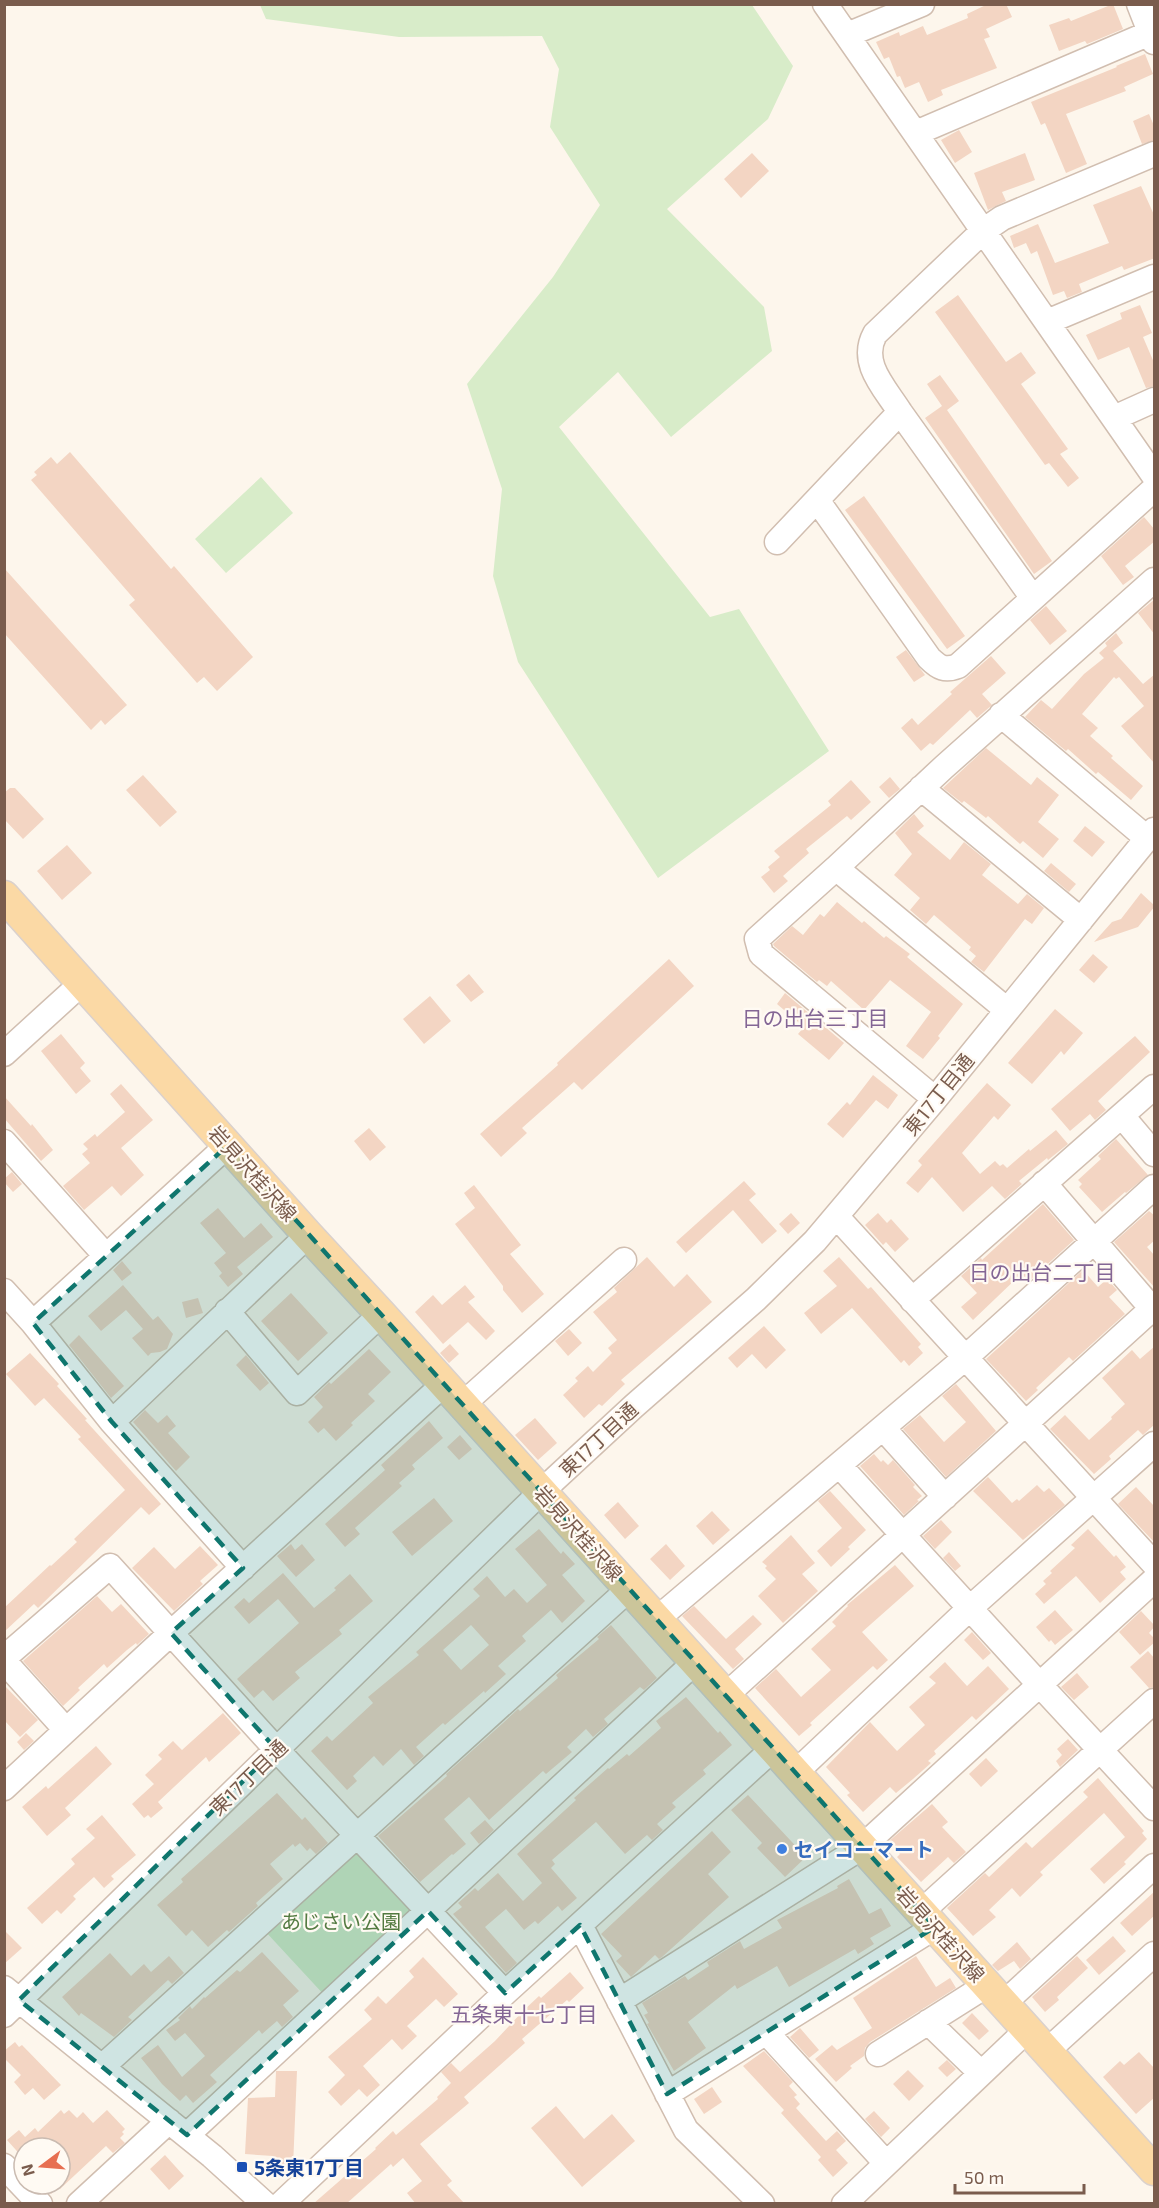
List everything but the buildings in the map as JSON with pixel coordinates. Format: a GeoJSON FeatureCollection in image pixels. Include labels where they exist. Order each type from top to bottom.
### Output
{"type":"FeatureCollection","features":[{"type":"Feature","properties":{"kind":"main road","name":"岩見沢桂沢線"},"geometry":{"type":"LineString","coordinates":[[4,896],[1155,2170]]}},
{"type":"Feature","properties":{"kind":"street"},"geometry":{"type":"LineString","coordinates":[[825,4],[1155,476]]}},
{"type":"Feature","properties":{"kind":"street"},"geometry":{"type":"LineString","coordinates":[[847,36],[922,4]]}},
{"type":"Feature","properties":{"kind":"street"},"geometry":{"type":"LineString","coordinates":[[916,133],[1152,38],[1139,4]]}},
{"type":"Feature","properties":{"kind":"street"},"geometry":{"type":"LineString","coordinates":[[1032,597],[872,369],[868,352],[869,345],[874,334],[983,231],[1002,218],[1155,154]]}},
{"type":"Feature","properties":{"kind":"street"},"geometry":{"type":"LineString","coordinates":[[1047,322],[1155,277]]}},
{"type":"Feature","properties":{"kind":"street"},"geometry":{"type":"LineString","coordinates":[[1114,418],[1155,400]]}},
{"type":"Feature","properties":{"kind":"street"},"geometry":{"type":"LineString","coordinates":[[777,542],[900,412]]}},
{"type":"Feature","properties":{"kind":"street"},"geometry":{"type":"LineString","coordinates":[[817,500],[929,658],[938,667],[948,669],[957,666],[1155,489]]}},
{"type":"Feature","properties":{"kind":"street"},"geometry":{"type":"LineString","coordinates":[[935,1099],[760,954],[757,939],[921,788],[1155,580]]}},
{"type":"Feature","properties":{"kind":"street"},"geometry":{"type":"LineString","coordinates":[[1001,716],[1151,835]]}},
{"type":"Feature","properties":{"kind":"street"},"geometry":{"type":"LineString","coordinates":[[921,788],[1081,920]]}},
{"type":"Feature","properties":{"kind":"street","name":"東17丁目通"},"geometry":{"type":"LineString","coordinates":[[10,2001],[276,1749],[542,1491],[786,1271],[837,1216],[935,1099],[1151,835]]}},
{"type":"Feature","properties":{"kind":"street"},"geometry":{"type":"LineString","coordinates":[[836,868],[1007,1010]]}},
{"type":"Feature","properties":{"kind":"street"},"geometry":{"type":"LineString","coordinates":[[4,1054],[82,983]]}},
{"type":"Feature","properties":{"kind":"street"},"geometry":{"type":"LineString","coordinates":[[912,1300],[1155,1088]]}},
{"type":"Feature","properties":{"kind":"street"},"geometry":{"type":"LineString","coordinates":[[1122,1116],[1155,1154]]}},
{"type":"Feature","properties":{"kind":"street"},"geometry":{"type":"LineString","coordinates":[[4,1142],[106,1256]]}},
{"type":"Feature","properties":{"kind":"street"},"geometry":{"type":"LineString","coordinates":[[33,1323],[228,1145]]}},
{"type":"Feature","properties":{"kind":"street"},"geometry":{"type":"LineString","coordinates":[[725,1696],[1154,1309],[1044,1183]]}},
{"type":"Feature","properties":{"kind":"street"},"geometry":{"type":"LineString","coordinates":[[657,1619],[965,1358],[1093,1240],[1155,1187]]}},
{"type":"Feature","properties":{"kind":"street"},"geometry":{"type":"LineString","coordinates":[[837,1216],[1155,1564]]}},
{"type":"Feature","properties":{"kind":"street"},"geometry":{"type":"LineString","coordinates":[[112,1422],[308,1235]]}},
{"type":"Feature","properties":{"kind":"street"},"geometry":{"type":"LineString","coordinates":[[7,1780],[66,1730],[243,1568],[454,1394],[624,1260]]}},
{"type":"Feature","properties":{"kind":"street"},"geometry":{"type":"LineString","coordinates":[[4,1291],[33,1323],[112,1422],[243,1568]]}},
{"type":"Feature","properties":{"kind":"street"},"geometry":{"type":"LineString","coordinates":[[227,1311],[297,1393],[381,1314]]}},
{"type":"Feature","properties":{"kind":"street"},"geometry":{"type":"LineString","coordinates":[[883,1428],[945,1497]]}},
{"type":"Feature","properties":{"kind":"street"},"geometry":{"type":"LineString","coordinates":[[795,1773],[970,1608],[1155,1444]]}},
{"type":"Feature","properties":{"kind":"street"},"geometry":{"type":"LineString","coordinates":[[839,1465],[1155,1808]]}},
{"type":"Feature","properties":{"kind":"street"},"geometry":{"type":"LineString","coordinates":[[66,1730],[4,1660],[110,1566],[276,1749],[505,1993]]}},
{"type":"Feature","properties":{"kind":"street"},"geometry":{"type":"LineString","coordinates":[[619,2001],[862,1847],[1155,1580]]}},
{"type":"Feature","properties":{"kind":"street"},"geometry":{"type":"LineString","coordinates":[[103,2066],[629,1589]]}},
{"type":"Feature","properties":{"kind":"street"},"geometry":{"type":"LineString","coordinates":[[79,2204],[178,2128],[428,1911],[695,1662]]}},
{"type":"Feature","properties":{"kind":"street"},"geometry":{"type":"LineString","coordinates":[[667,2094],[766,2032],[928,1919],[1100,1750],[1155,1701]]}},
{"type":"Feature","properties":{"kind":"street"},"geometry":{"type":"LineString","coordinates":[[281,2204],[505,1993],[774,1749]]}},
{"type":"Feature","properties":{"kind":"street"},"geometry":{"type":"LineString","coordinates":[[878,2054],[928,2022],[995,1994],[1155,1866]]}},
{"type":"Feature","properties":{"kind":"street"},"geometry":{"type":"LineString","coordinates":[[580,1925],[686,2130],[762,2204]]}},
{"type":"Feature","properties":{"kind":"street"},"geometry":{"type":"LineString","coordinates":[[844,2204],[981,2073],[1037,2040],[1155,1954]]}},
{"type":"Feature","properties":{"kind":"street"},"geometry":{"type":"LineString","coordinates":[[10,2001],[103,2066],[265,2204]]}},
{"type":"Feature","properties":{"kind":"street"},"geometry":{"type":"LineString","coordinates":[[928,2022],[981,2073]]}},
{"type":"Feature","properties":{"kind":"street"},"geometry":{"type":"LineString","coordinates":[[766,2032],[886,2163]]}},
{"type":"Feature","properties":{"kind":"street"},"geometry":{"type":"LineString","coordinates":[[4,2166],[40,2204]]}},
{"type":"Feature","properties":{"kind":"highlighted area"},"geometry":{"type":"Polygon","coordinates":[[[228,1145],[935,1927],[667,2094],[580,1925],[505,1993],[428,1911],[187,2135],[19,2000],[276,1749],[171,1633],[243,1568],[112,1422],[33,1323],[228,1145]]]}},
{"type":"Feature","properties":{"kind":"green space"},"geometry":{"type":"Polygon","coordinates":[[[260,5],[752,5],[793,66],[768,119],[667,209],[764,307],[772,351],[671,437],[618,372],[559,427],[710,617],[739,609],[829,751],[658,878],[518,662],[493,576],[502,489],[467,384],[553,277],[600,205],[550,127],[559,69],[542,36],[399,37],[266,19],[260,5]]]}},
{"type":"Feature","properties":{"kind":"green space"},"geometry":{"type":"Polygon","coordinates":[[[261,477],[293,513],[226,573],[195,539],[261,477]]]}},
{"type":"Feature","properties":{"kind":"green space","name":"あじさい公園"},"geometry":{"type":"Polygon","coordinates":[[[356,1845],[418,1912],[326,1997],[264,1930],[356,1845]]]}},
{"type":"Feature","properties":{"kind":"place","name":"セイコーマート"},"geometry":{"type":"Point","coordinates":[782,1849]}},
{"type":"Feature","properties":{"kind":"place","name":"5条東17丁目"},"geometry":{"type":"Point","coordinates":[242,2167]}},
{"type":"Feature","properties":{"kind":"district","name":"日の出台三丁目"},"geometry":{"type":"Point","coordinates":[815,1017]}},
{"type":"Feature","properties":{"kind":"district","name":"日の出台二丁目"},"geometry":{"type":"Point","coordinates":[1042,1271]}},
{"type":"Feature","properties":{"kind":"district","name":"五条東十七丁目"},"geometry":{"type":"Point","coordinates":[524,2013]}}]}
